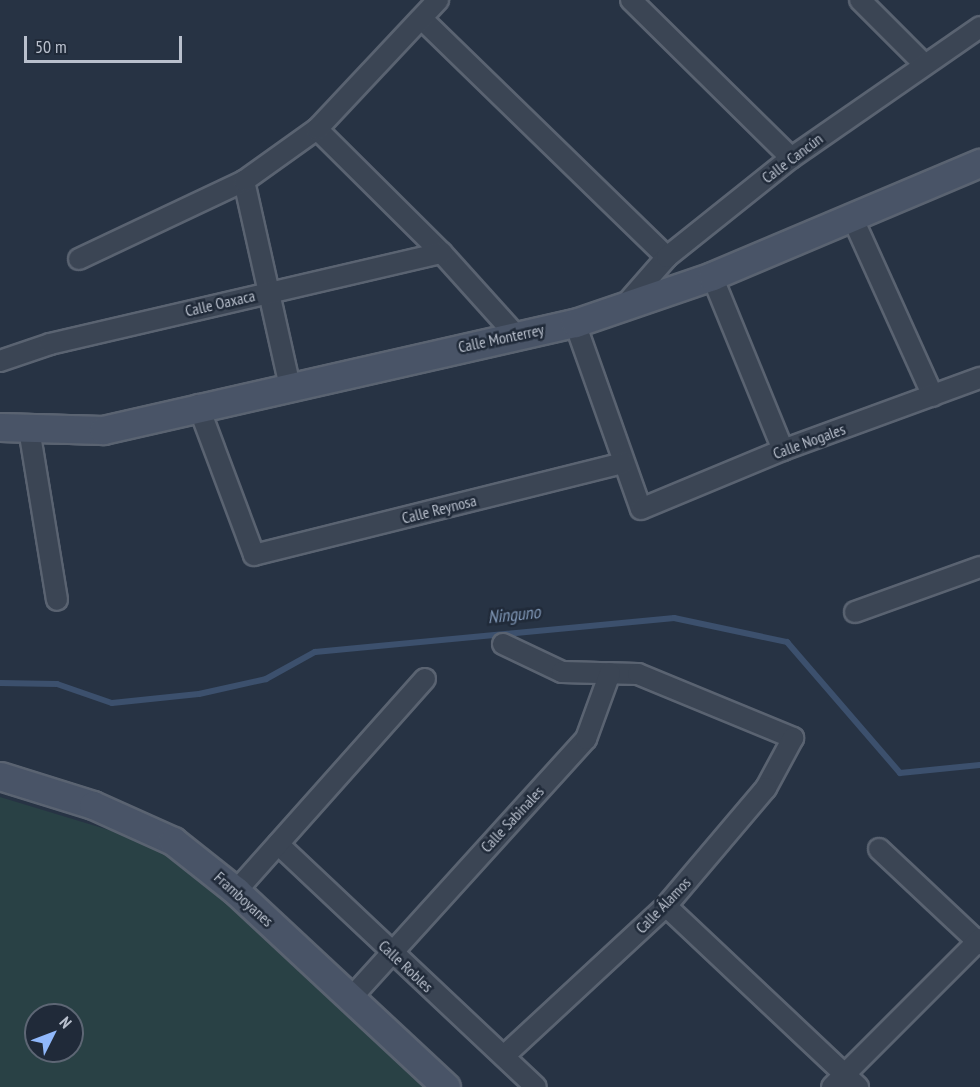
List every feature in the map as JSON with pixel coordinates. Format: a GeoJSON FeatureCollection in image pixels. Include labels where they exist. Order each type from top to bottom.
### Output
{"type":"FeatureCollection","features":[{"type":"Feature","properties":{"kind":"street"},"geometry":{"type":"LineString","coordinates":[[79,259],[244,180],[317,129],[423,20],[438,0]]}},
{"type":"Feature","properties":{"kind":"street"},"geometry":{"type":"LineString","coordinates":[[631,0],[791,158]]}},
{"type":"Feature","properties":{"kind":"street"},"geometry":{"type":"LineString","coordinates":[[860,0],[923,63]]}},
{"type":"Feature","properties":{"kind":"street"},"geometry":{"type":"LineString","coordinates":[[423,20],[667,257]]}},
{"type":"Feature","properties":{"kind":"street","name":"Calle Cancún"},"geometry":{"type":"LineString","coordinates":[[621,310],[667,257],[791,158],[923,63],[980,27]]}},
{"type":"Feature","properties":{"kind":"street"},"geometry":{"type":"LineString","coordinates":[[317,129],[442,253],[514,334]]}},
{"type":"Feature","properties":{"kind":"street","name":"Calle Monterrey"},"geometry":{"type":"LineString","coordinates":[[0,427],[103,430],[198,405],[290,387],[514,334],[574,323],[621,310],[712,276],[853,219],[980,163]]}},
{"type":"Feature","properties":{"kind":"street"},"geometry":{"type":"LineString","coordinates":[[244,180],[272,291],[290,387]]}},
{"type":"Feature","properties":{"kind":"street"},"geometry":{"type":"LineString","coordinates":[[853,219],[933,396]]}},
{"type":"Feature","properties":{"kind":"street","name":"Calle Oaxaca"},"geometry":{"type":"LineString","coordinates":[[0,361],[272,291],[442,253]]}},
{"type":"Feature","properties":{"kind":"street"},"geometry":{"type":"LineString","coordinates":[[712,276],[783,450]]}},
{"type":"Feature","properties":{"kind":"street"},"geometry":{"type":"LineString","coordinates":[[574,323],[624,463]]}},
{"type":"Feature","properties":{"kind":"street","name":"Calle Nogales"},"geometry":{"type":"LineString","coordinates":[[624,463],[641,509],[783,450],[980,378]]}},
{"type":"Feature","properties":{"kind":"street","name":"Calle Reynosa"},"geometry":{"type":"LineString","coordinates":[[198,405],[254,555],[624,463]]}},
{"type":"Feature","properties":{"kind":"street"},"geometry":{"type":"LineString","coordinates":[[29,429],[57,600]]}},
{"type":"Feature","properties":{"kind":"street"},"geometry":{"type":"LineString","coordinates":[[855,612],[980,567]]}},
{"type":"Feature","properties":{"kind":"street"},"geometry":{"type":"LineString","coordinates":[[503,644],[562,672],[610,673]]}},
{"type":"Feature","properties":{"kind":"street","name":"Calle Álamos"},"geometry":{"type":"LineString","coordinates":[[504,1056],[666,906],[766,788],[790,747],[789,734],[638,674],[610,673]]}},
{"type":"Feature","properties":{"kind":"street","name":"Calle Sabinales"},"geometry":{"type":"LineString","coordinates":[[351,998],[390,951],[586,739],[610,673]]}},
{"type":"Feature","properties":{"kind":"street"},"geometry":{"type":"LineString","coordinates":[[236,891],[426,679]]}},
{"type":"Feature","properties":{"kind":"street","name":"Framboyanes"},"geometry":{"type":"LineString","coordinates":[[0,776],[148,827],[204,862],[446,1087]]}},
{"type":"Feature","properties":{"kind":"street","name":"Calle Robles"},"geometry":{"type":"LineString","coordinates":[[278,844],[536,1087]]}},
{"type":"Feature","properties":{"kind":"street"},"geometry":{"type":"LineString","coordinates":[[666,906],[844,1083],[979,942],[879,849]]}},
{"type":"Feature","properties":{"kind":"green space"},"geometry":{"type":"Polygon","coordinates":[[[0,797],[155,844],[201,873],[429,1087],[0,1087],[0,797]]]}},
{"type":"Feature","properties":{"kind":"waterway","name":"Ninguno"},"geometry":{"type":"LineString","coordinates":[[0,683],[57,684],[112,703],[199,694],[266,679],[315,652],[674,618],[787,642],[900,773],[980,765]]}}]}
